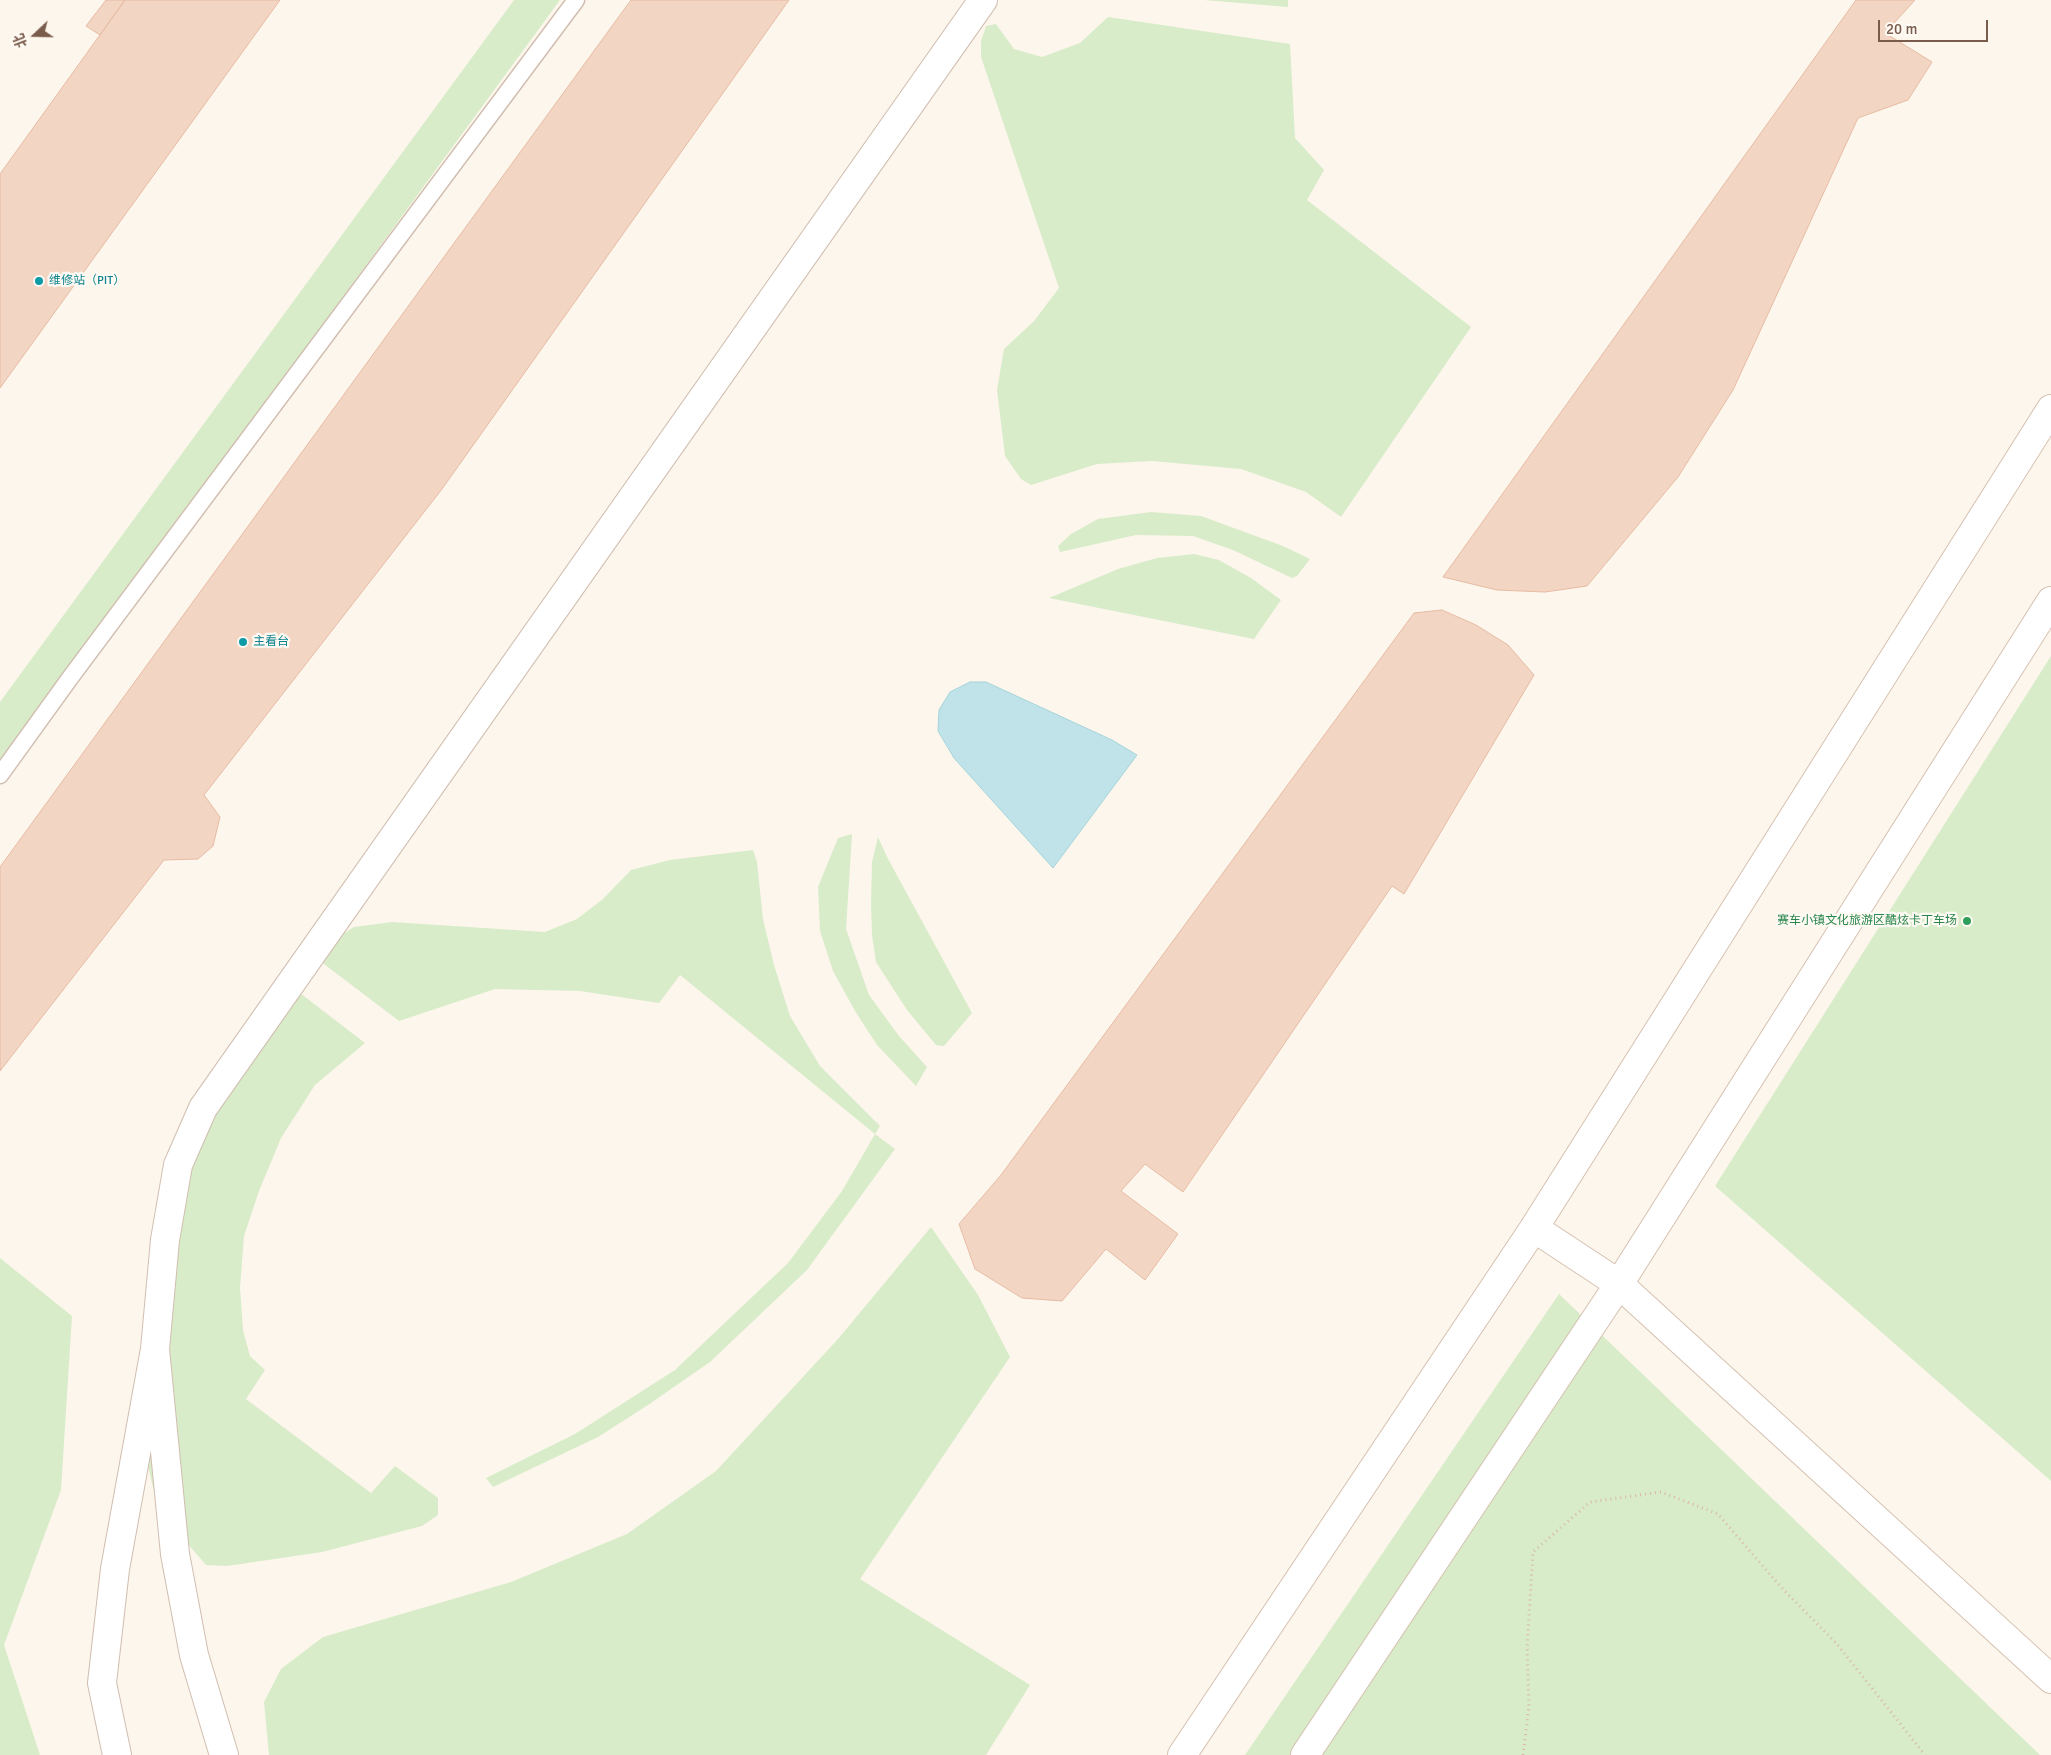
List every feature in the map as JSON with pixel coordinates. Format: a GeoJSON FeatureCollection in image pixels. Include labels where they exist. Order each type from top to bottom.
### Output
{"type":"FeatureCollection","features":[{"type":"Feature","properties":{"kind":"street"},"geometry":{"type":"LineString","coordinates":[[117,1755],[102,1683],[115,1569],[154,1349],[165,1240],[178,1165],[203,1108],[254,1039],[984,0]]}},
{"type":"Feature","properties":{"kind":"street"},"geometry":{"type":"LineString","coordinates":[[1182,1755],[1534,1228],[2051,409]]}},
{"type":"Feature","properties":{"kind":"street"},"geometry":{"type":"LineString","coordinates":[[1305,1755],[1619,1284],[2051,601]]}},
{"type":"Feature","properties":{"kind":"street"},"geometry":{"type":"LineString","coordinates":[[1534,1228],[1619,1284],[2051,1680]]}},
{"type":"Feature","properties":{"kind":"street"},"geometry":{"type":"LineString","coordinates":[[154,1349],[175,1554],[194,1655],[224,1755]]}},
{"type":"Feature","properties":{"kind":"lane"},"geometry":{"type":"LineString","coordinates":[[0,775],[70,678],[576,0]]}},
{"type":"Feature","properties":{"kind":"path"},"geometry":{"type":"LineString","coordinates":[[1523,1755],[1529,1706],[1527,1648],[1533,1552],[1590,1502],[1661,1492],[1718,1514],[1780,1586],[1836,1642],[1925,1755]]}},
{"type":"Feature","properties":{"kind":"green space"},"geometry":{"type":"Polygon","coordinates":[[[514,0],[560,0],[0,766],[0,702],[514,0]]]}},
{"type":"Feature","properties":{"kind":"green space"},"geometry":{"type":"Polygon","coordinates":[[[1204,0],[1288,0],[1288,7],[1204,0]]]}},
{"type":"Feature","properties":{"kind":"green space"},"geometry":{"type":"Polygon","coordinates":[[[1108,17],[1290,44],[1295,138],[1324,170],[1307,200],[1471,327],[1341,517],[1306,492],[1241,469],[1152,461],[1097,464],[1031,485],[1021,479],[1005,456],[997,390],[1004,349],[1034,321],[1059,288],[981,57],[981,41],[986,26],[996,24],[1014,49],[1042,57],[1080,43],[1108,17]]]}},
{"type":"Feature","properties":{"kind":"green space"},"geometry":{"type":"Polygon","coordinates":[[[1151,512],[1201,516],[1283,546],[1310,559],[1297,576],[1292,578],[1233,550],[1193,536],[1136,535],[1060,552],[1058,546],[1071,534],[1098,519],[1151,512]]]}},
{"type":"Feature","properties":{"kind":"green space"},"geometry":{"type":"Polygon","coordinates":[[[1194,554],[1219,560],[1251,578],[1281,600],[1254,639],[1049,598],[1118,569],[1157,558],[1194,554]]]}},
{"type":"Feature","properties":{"kind":"green space","name":"赛车小镇文化旅游区酷炫卡丁车场"},"geometry":{"type":"Polygon","coordinates":[[[2051,656],[2051,1481],[1715,1186],[2051,656]]]}},
{"type":"Feature","properties":{"kind":"green space"},"geometry":{"type":"Polygon","coordinates":[[[852,834],[846,929],[869,995],[899,1036],[927,1067],[916,1086],[877,1045],[855,1011],[833,971],[820,931],[818,887],[838,838],[852,834]]]}},
{"type":"Feature","properties":{"kind":"green space"},"geometry":{"type":"Polygon","coordinates":[[[878,837],[972,1013],[944,1046],[936,1045],[907,1010],[876,962],[872,935],[871,903],[872,862],[878,837]]]}},
{"type":"Feature","properties":{"kind":"green space"},"geometry":{"type":"Polygon","coordinates":[[[753,850],[757,862],[763,919],[774,965],[790,1016],[820,1066],[880,1126],[875,1134],[680,975],[659,1003],[580,991],[495,989],[399,1021],[316,958],[332,941],[354,927],[392,922],[545,932],[577,919],[603,899],[631,870],[670,860],[753,850]]]}},
{"type":"Feature","properties":{"kind":"green space"},"geometry":{"type":"Polygon","coordinates":[[[296,990],[365,1043],[315,1085],[281,1138],[259,1191],[244,1236],[240,1288],[243,1330],[250,1356],[265,1370],[246,1399],[371,1493],[395,1466],[438,1498],[438,1515],[422,1526],[322,1552],[227,1566],[206,1565],[186,1542],[155,1496],[145,1453],[185,1167],[262,1038],[296,990]]]}},
{"type":"Feature","properties":{"kind":"green space"},"geometry":{"type":"Polygon","coordinates":[[[875,1134],[895,1149],[807,1270],[710,1362],[598,1437],[493,1487],[486,1478],[575,1434],[675,1370],[788,1263],[842,1191],[875,1134]]]}},
{"type":"Feature","properties":{"kind":"green space"},"geometry":{"type":"Polygon","coordinates":[[[931,1227],[978,1295],[1010,1357],[860,1579],[1030,1685],[986,1755],[269,1755],[264,1702],[281,1669],[323,1637],[511,1582],[627,1534],[716,1471],[838,1339],[931,1227]]]}},
{"type":"Feature","properties":{"kind":"green space"},"geometry":{"type":"Polygon","coordinates":[[[0,1258],[72,1316],[61,1490],[4,1645],[40,1755],[0,1755],[0,1258]]]}},
{"type":"Feature","properties":{"kind":"green space"},"geometry":{"type":"Polygon","coordinates":[[[1559,1294],[2040,1755],[1245,1755],[1559,1294]]]}},
{"type":"Feature","properties":{"kind":"water"},"geometry":{"type":"Polygon","coordinates":[[[970,682],[986,682],[1112,740],[1137,755],[1053,868],[954,758],[938,731],[939,710],[950,692],[970,682]]]}},
{"type":"Feature","properties":{"kind":"building"},"geometry":{"type":"Polygon","coordinates":[[[106,0],[125,0],[100,35],[86,26],[106,0]]]}},
{"type":"Feature","properties":{"kind":"building","name":"维修站（PIT）"},"geometry":{"type":"Polygon","coordinates":[[[125,0],[280,0],[0,388],[0,174],[125,0]]]}},
{"type":"Feature","properties":{"kind":"building","name":"主看台"},"geometry":{"type":"Polygon","coordinates":[[[631,0],[789,0],[442,489],[204,795],[220,817],[213,846],[198,859],[164,860],[0,1071],[0,867],[631,0]]]}},
{"type":"Feature","properties":{"kind":"building"},"geometry":{"type":"Polygon","coordinates":[[[1856,0],[1915,0],[1885,33],[1932,62],[1908,100],[1858,118],[1733,390],[1678,477],[1587,586],[1545,592],[1497,590],[1443,577],[1856,0]]]}},
{"type":"Feature","properties":{"kind":"building"},"geometry":{"type":"Polygon","coordinates":[[[1442,610],[1476,625],[1508,645],[1534,675],[1404,894],[1392,886],[1183,1192],[1145,1164],[1121,1191],[1178,1234],[1145,1280],[1106,1249],[1062,1301],[1022,1298],[975,1269],[959,1224],[1001,1175],[1414,613],[1442,610]]]}},
{"type":"Feature","properties":{"kind":"place","name":"维修站（PIT）"},"geometry":{"type":"Point","coordinates":[39,281]}},
{"type":"Feature","properties":{"kind":"place","name":"主看台"},"geometry":{"type":"Point","coordinates":[243,642]}},
{"type":"Feature","properties":{"kind":"place","name":"赛车小镇文化旅游区酷炫卡丁车场"},"geometry":{"type":"Point","coordinates":[1967,921]}}]}
